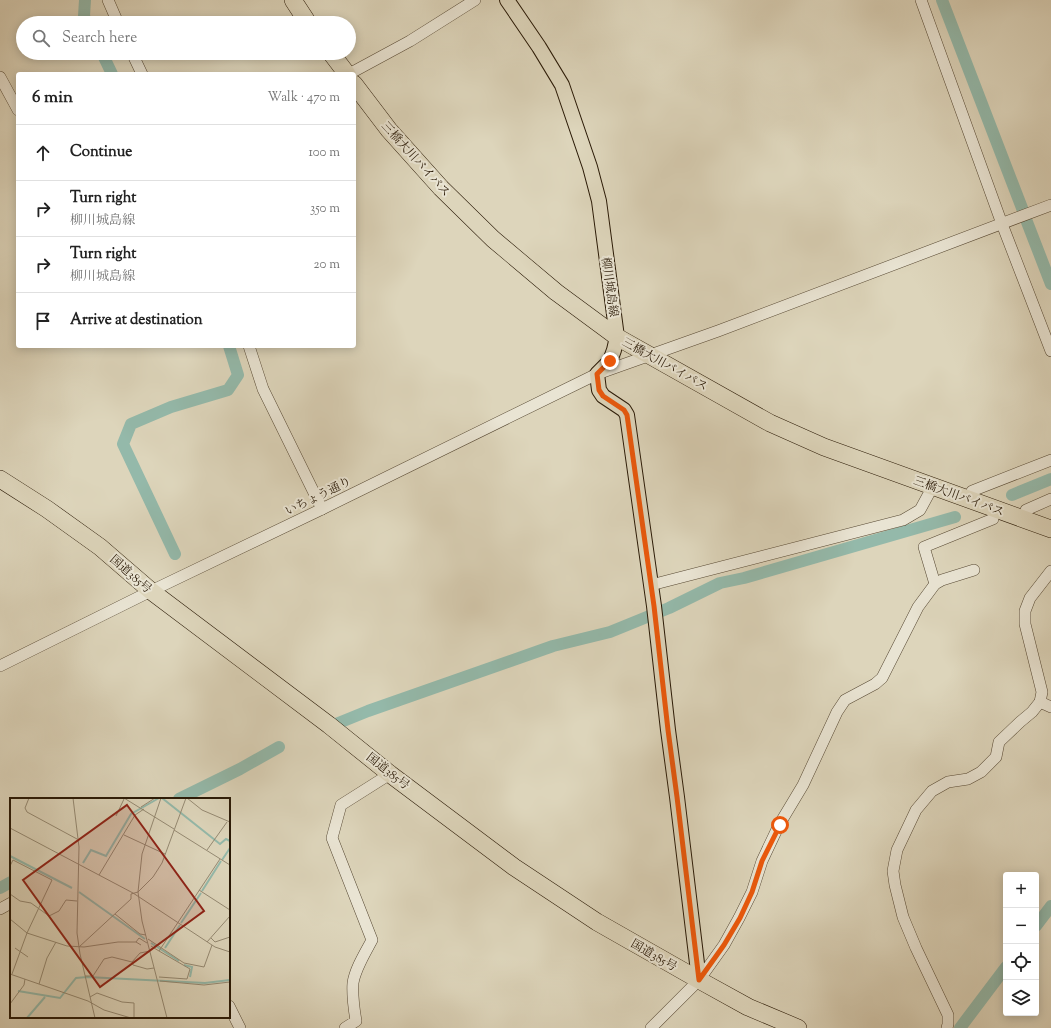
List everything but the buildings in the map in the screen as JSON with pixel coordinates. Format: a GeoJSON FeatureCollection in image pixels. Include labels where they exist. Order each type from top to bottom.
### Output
{"type":"FeatureCollection","features":[{"type":"Feature","properties":{"kind":"highway"},"geometry":{"type":"LineString","coordinates":[[293,0],[303,16]]}},
{"type":"Feature","properties":{"kind":"highway"},"geometry":{"type":"LineString","coordinates":[[337,60],[346,72]]}},
{"type":"Feature","properties":{"kind":"highway","name":"三橋大川バイパス"},"geometry":{"type":"LineString","coordinates":[[356,87],[389,130],[446,193],[550,287],[617,337],[770,423],[824,447],[1051,530]]}},
{"type":"Feature","properties":{"kind":"highway","name":"国道385号"},"geometry":{"type":"LineString","coordinates":[[1,480],[47,509],[100,547],[151,591],[329,725],[390,774],[514,866],[597,922],[702,982],[748,1007],[798,1028]]}},
{"type":"Feature","properties":{"kind":"main road","name":"柳川城島線"},"geometry":{"type":"LineString","coordinates":[[507,0],[539,47],[562,85],[590,167],[599,201],[617,337],[610,361],[597,374]]}},
{"type":"Feature","properties":{"kind":"main road"},"geometry":{"type":"LineString","coordinates":[[597,374],[599,390],[603,396],[624,410],[627,415],[656,620],[668,730],[702,982]]}},
{"type":"Feature","properties":{"kind":"street"},"geometry":{"type":"LineString","coordinates":[[108,0],[115,16]]}},
{"type":"Feature","properties":{"kind":"street"},"geometry":{"type":"LineString","coordinates":[[352,72],[410,41],[475,0]]}},
{"type":"Feature","properties":{"kind":"street"},"geometry":{"type":"LineString","coordinates":[[921,0],[1002,224],[1051,352]]}},
{"type":"Feature","properties":{"kind":"street"},"geometry":{"type":"LineString","coordinates":[[135,60],[141,72]]}},
{"type":"Feature","properties":{"kind":"street"},"geometry":{"type":"LineString","coordinates":[[0,76],[16,106]]}},
{"type":"Feature","properties":{"kind":"street","name":"いちょう通り"},"geometry":{"type":"LineString","coordinates":[[0,666],[597,374],[726,328],[1051,205]]}},
{"type":"Feature","properties":{"kind":"street"},"geometry":{"type":"LineString","coordinates":[[250,348],[263,389],[322,509]]}},
{"type":"Feature","properties":{"kind":"street"},"geometry":{"type":"LineString","coordinates":[[972,491],[1051,460]]}},
{"type":"Feature","properties":{"kind":"street"},"geometry":{"type":"LineString","coordinates":[[651,584],[903,520],[920,510],[932,486]]}},
{"type":"Feature","properties":{"kind":"street"},"geometry":{"type":"LineString","coordinates":[[1026,510],[1051,499]]}},
{"type":"Feature","properties":{"kind":"street"},"geometry":{"type":"LineString","coordinates":[[935,584],[924,547],[993,519]]}},
{"type":"Feature","properties":{"kind":"street"},"geometry":{"type":"LineString","coordinates":[[651,1028],[702,982],[740,918],[752,892],[762,861],[780,825],[803,785],[837,712],[845,700],[875,684],[882,678],[918,607],[935,584],[942,580],[974,570]]}},
{"type":"Feature","properties":{"kind":"street"},"geometry":{"type":"LineString","coordinates":[[947,1028],[948,1015],[903,917],[893,871],[897,850],[916,810],[932,791],[948,782],[968,779],[981,772],[996,757],[999,742],[1032,712],[1040,702],[1042,692],[1025,624],[1026,611],[1030,598],[1051,571]]}},
{"type":"Feature","properties":{"kind":"street"},"geometry":{"type":"LineString","coordinates":[[1040,702],[1051,707]]}},
{"type":"Feature","properties":{"kind":"street"},"geometry":{"type":"LineString","coordinates":[[345,1028],[356,1021],[353,1006],[353,983],[359,964],[372,940],[332,838],[341,806],[390,774]]}},
{"type":"Feature","properties":{"kind":"street"},"geometry":{"type":"LineString","coordinates":[[0,909],[10,904]]}},
{"type":"Feature","properties":{"kind":"street"},"geometry":{"type":"LineString","coordinates":[[230,1008],[240,1028]]}},
{"type":"Feature","properties":{"kind":"waterway"},"geometry":{"type":"LineString","coordinates":[[84,16],[85,0]]}},
{"type":"Feature","properties":{"kind":"waterway"},"geometry":{"type":"LineString","coordinates":[[942,0],[1022,208]]}},
{"type":"Feature","properties":{"kind":"waterway"},"geometry":{"type":"LineString","coordinates":[[105,60],[111,72]]}},
{"type":"Feature","properties":{"kind":"waterway"},"geometry":{"type":"LineString","coordinates":[[1027,222],[1051,284]]}},
{"type":"Feature","properties":{"kind":"waterway"},"geometry":{"type":"LineString","coordinates":[[175,554],[123,444],[131,424],[171,407],[228,390],[238,375],[230,348]]}},
{"type":"Feature","properties":{"kind":"waterway"},"geometry":{"type":"LineString","coordinates":[[1012,495],[1051,479]]}},
{"type":"Feature","properties":{"kind":"waterway"},"geometry":{"type":"LineString","coordinates":[[336,724],[368,711],[553,646],[610,632],[669,608],[720,583],[744,578],[955,517]]}},
{"type":"Feature","properties":{"kind":"waterway"},"geometry":{"type":"LineString","coordinates":[[181,798],[240,769],[279,747]]}},
{"type":"Feature","properties":{"kind":"waterway"},"geometry":{"type":"LineString","coordinates":[[0,888],[10,883]]}},
{"type":"Feature","properties":{"kind":"waterway"},"geometry":{"type":"LineString","coordinates":[[1039,922],[1051,906]]}},
{"type":"Feature","properties":{"kind":"waterway"},"geometry":{"type":"LineString","coordinates":[[960,1028],[1003,971]]}},
{"type":"Feature","properties":{"kind":"route"},"geometry":{"type":"LineString","coordinates":[[610,361],[597,374],[599,390],[603,396],[624,410],[627,415],[654,606],[699,980],[724,945],[740,918],[752,892],[762,861],[780,825]]}}]}
